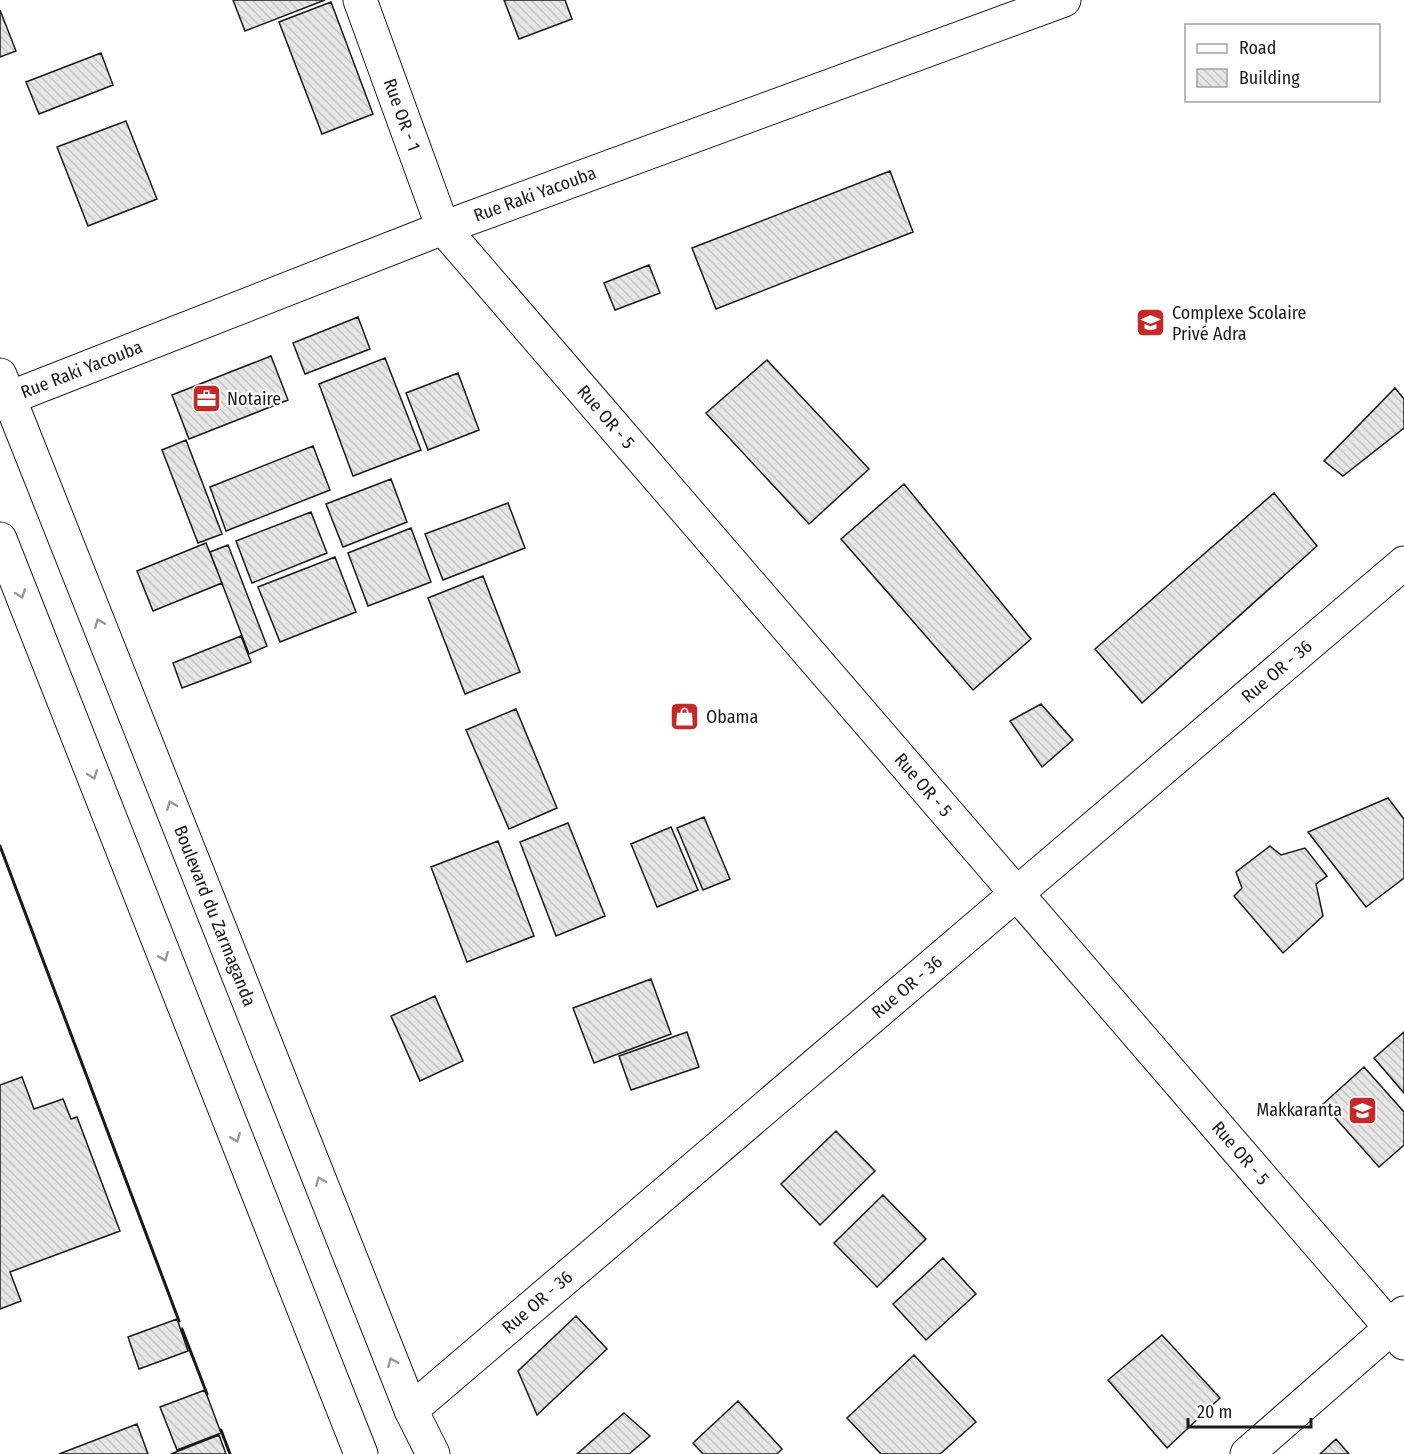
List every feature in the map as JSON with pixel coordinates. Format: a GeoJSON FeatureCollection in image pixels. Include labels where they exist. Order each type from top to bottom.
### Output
{"type":"FeatureCollection","features":[{"type":"Feature","properties":{"kind":"street","name":"Rue OR - 1"},"geometry":{"type":"LineString","coordinates":[[360,0],[443,228]]}},
{"type":"Feature","properties":{"kind":"street","name":"Rue Raki Yacouba"},"geometry":{"type":"LineString","coordinates":[[5,387],[1064,0]]}},
{"type":"Feature","properties":{"kind":"street","name":"Rue OR - 5"},"geometry":{"type":"LineString","coordinates":[[443,228],[1017,893],[1400,1328]]}},
{"type":"Feature","properties":{"kind":"street","name":"Boulevard du Zarmaganda"},"geometry":{"type":"LineString","coordinates":[[5,387],[411,1410],[433,1454]]}},
{"type":"Feature","properties":{"kind":"street"},"geometry":{"type":"LineString","coordinates":[[0,539],[361,1454]]}},
{"type":"Feature","properties":{"kind":"street","name":"Rue OR - 36"},"geometry":{"type":"LineString","coordinates":[[411,1410],[1404,563]]}},
{"type":"Feature","properties":{"kind":"street"},"geometry":{"type":"LineString","coordinates":[[1247,1454],[1400,1328]]}},
{"type":"Feature","properties":{"kind":"building"},"geometry":{"type":"Polygon","coordinates":[[[233,0],[325,0],[245,31],[233,0]]]}},
{"type":"Feature","properties":{"kind":"building"},"geometry":{"type":"Polygon","coordinates":[[[504,0],[565,0],[572,19],[519,39],[504,0]]]}},
{"type":"Feature","properties":{"kind":"building"},"geometry":{"type":"Polygon","coordinates":[[[331,2],[373,114],[322,134],[279,22],[331,2]]]}},
{"type":"Feature","properties":{"kind":"building"},"geometry":{"type":"Polygon","coordinates":[[[0,10],[16,51],[0,57],[0,10]]]}},
{"type":"Feature","properties":{"kind":"building"},"geometry":{"type":"Polygon","coordinates":[[[101,53],[113,85],[39,114],[26,82],[101,53]]]}},
{"type":"Feature","properties":{"kind":"building"},"geometry":{"type":"Polygon","coordinates":[[[126,121],[157,199],[88,226],[57,147],[126,121]]]}},
{"type":"Feature","properties":{"kind":"building"},"geometry":{"type":"Polygon","coordinates":[[[890,171],[913,232],[716,309],[692,248],[890,171]]]}},
{"type":"Feature","properties":{"kind":"building"},"geometry":{"type":"Polygon","coordinates":[[[649,265],[660,293],[615,310],[604,283],[649,265]]]}},
{"type":"Feature","properties":{"kind":"building"},"geometry":{"type":"Polygon","coordinates":[[[358,317],[370,349],[305,374],[293,343],[358,317]]]}},
{"type":"Feature","properties":{"kind":"building"},"geometry":{"type":"Polygon","coordinates":[[[271,356],[288,400],[189,439],[172,395],[271,356]]]}},
{"type":"Feature","properties":{"kind":"building"},"geometry":{"type":"Polygon","coordinates":[[[385,358],[421,450],[353,476],[319,384],[385,358]]]}},
{"type":"Feature","properties":{"kind":"building"},"geometry":{"type":"Polygon","coordinates":[[[767,360],[869,469],[809,524],[706,413],[767,360]]]}},
{"type":"Feature","properties":{"kind":"building"},"geometry":{"type":"Polygon","coordinates":[[[458,373],[479,430],[428,450],[406,393],[458,373]]]}},
{"type":"Feature","properties":{"kind":"building"},"geometry":{"type":"Polygon","coordinates":[[[1395,388],[1404,399],[1404,428],[1343,476],[1324,461],[1395,388]]]}},
{"type":"Feature","properties":{"kind":"building"},"geometry":{"type":"Polygon","coordinates":[[[186,440],[222,534],[198,543],[162,450],[186,440]]]}},
{"type":"Feature","properties":{"kind":"building"},"geometry":{"type":"Polygon","coordinates":[[[313,446],[330,490],[226,531],[210,487],[313,446]]]}},
{"type":"Feature","properties":{"kind":"building"},"geometry":{"type":"Polygon","coordinates":[[[391,479],[407,522],[343,547],[326,504],[391,479]]]}},
{"type":"Feature","properties":{"kind":"building"},"geometry":{"type":"Polygon","coordinates":[[[904,484],[1031,639],[973,690],[841,539],[904,484]]]}},
{"type":"Feature","properties":{"kind":"building"},"geometry":{"type":"Polygon","coordinates":[[[1274,493],[1317,546],[1142,703],[1095,649],[1274,493]]]}},
{"type":"Feature","properties":{"kind":"building"},"geometry":{"type":"Polygon","coordinates":[[[508,503],[525,548],[443,580],[425,534],[508,503]]]}},
{"type":"Feature","properties":{"kind":"building"},"geometry":{"type":"Polygon","coordinates":[[[311,512],[327,553],[252,583],[236,541],[311,512]]]}},
{"type":"Feature","properties":{"kind":"building"},"geometry":{"type":"Polygon","coordinates":[[[411,528],[431,582],[368,606],[348,553],[411,528]]]}},
{"type":"Feature","properties":{"kind":"building"},"geometry":{"type":"Polygon","coordinates":[[[206,543],[222,583],[153,611],[137,571],[206,543]]]}},
{"type":"Feature","properties":{"kind":"building"},"geometry":{"type":"Polygon","coordinates":[[[228,545],[267,646],[249,654],[210,552],[228,545]]]}},
{"type":"Feature","properties":{"kind":"building"},"geometry":{"type":"Polygon","coordinates":[[[335,557],[356,612],[280,642],[258,587],[335,557]]]}},
{"type":"Feature","properties":{"kind":"building"},"geometry":{"type":"Polygon","coordinates":[[[483,576],[520,672],[465,694],[428,598],[483,576]]]}},
{"type":"Feature","properties":{"kind":"building"},"geometry":{"type":"Polygon","coordinates":[[[241,636],[251,662],[182,688],[173,663],[241,636]]]}},
{"type":"Feature","properties":{"kind":"building"},"geometry":{"type":"Polygon","coordinates":[[[1041,704],[1073,740],[1042,767],[1010,721],[1041,704]]]}},
{"type":"Feature","properties":{"kind":"building"},"geometry":{"type":"Polygon","coordinates":[[[516,709],[557,808],[509,829],[466,730],[516,709]]]}},
{"type":"Feature","properties":{"kind":"building"},"geometry":{"type":"Polygon","coordinates":[[[1388,798],[1404,819],[1404,878],[1366,907],[1308,832],[1388,798]]]}},
{"type":"Feature","properties":{"kind":"building"},"geometry":{"type":"Polygon","coordinates":[[[704,817],[730,879],[703,890],[677,828],[704,817]]]}},
{"type":"Feature","properties":{"kind":"building"},"geometry":{"type":"Polygon","coordinates":[[[568,823],[605,916],[556,936],[520,842],[568,823]]]}},
{"type":"Feature","properties":{"kind":"building"},"geometry":{"type":"Polygon","coordinates":[[[671,827],[698,890],[657,907],[631,844],[671,827]]]}},
{"type":"Feature","properties":{"kind":"building"},"geometry":{"type":"Polygon","coordinates":[[[498,841],[534,936],[467,962],[431,867],[498,841]]]}},
{"type":"Feature","properties":{"kind":"building"},"geometry":{"type":"Polygon","coordinates":[[[1270,846],[1281,855],[1305,848],[1327,876],[1316,884],[1323,916],[1283,953],[1234,896],[1242,888],[1236,872],[1270,846]]]}},
{"type":"Feature","properties":{"kind":"building"},"geometry":{"type":"Polygon","coordinates":[[[651,979],[671,1034],[594,1063],[573,1008],[651,979]]]}},
{"type":"Feature","properties":{"kind":"building"},"geometry":{"type":"Polygon","coordinates":[[[435,996],[463,1061],[420,1081],[391,1016],[435,996]]]}},
{"type":"Feature","properties":{"kind":"building"},"geometry":{"type":"Polygon","coordinates":[[[687,1032],[699,1067],[631,1090],[619,1056],[687,1032]]]}},
{"type":"Feature","properties":{"kind":"building"},"geometry":{"type":"Polygon","coordinates":[[[1404,1032],[1404,1093],[1374,1058],[1404,1032]]]}},
{"type":"Feature","properties":{"kind":"building"},"geometry":{"type":"Polygon","coordinates":[[[1364,1067],[1404,1112],[1404,1145],[1379,1167],[1323,1104],[1364,1067]]]}},
{"type":"Feature","properties":{"kind":"building"},"geometry":{"type":"Polygon","coordinates":[[[22,1077],[34,1109],[63,1099],[71,1119],[77,1117],[120,1231],[10,1272],[21,1301],[0,1309],[0,1085],[22,1077]]]}},
{"type":"Feature","properties":{"kind":"building"},"geometry":{"type":"Polygon","coordinates":[[[836,1131],[875,1171],[820,1225],[781,1184],[836,1131]]]}},
{"type":"Feature","properties":{"kind":"building"},"geometry":{"type":"Polygon","coordinates":[[[883,1195],[926,1239],[877,1287],[834,1243],[883,1195]]]}},
{"type":"Feature","properties":{"kind":"building"},"geometry":{"type":"Polygon","coordinates":[[[943,1258],[976,1294],[926,1340],[893,1304],[943,1258]]]}},
{"type":"Feature","properties":{"kind":"building"},"geometry":{"type":"Polygon","coordinates":[[[576,1316],[607,1349],[537,1415],[518,1371],[576,1316]]]}},
{"type":"Feature","properties":{"kind":"building"},"geometry":{"type":"Polygon","coordinates":[[[177,1319],[188,1351],[139,1369],[128,1337],[177,1319]]]}},
{"type":"Feature","properties":{"kind":"building"},"geometry":{"type":"Polygon","coordinates":[[[1162,1335],[1220,1398],[1167,1448],[1108,1380],[1162,1335]]]}},
{"type":"Feature","properties":{"kind":"building"},"geometry":{"type":"Polygon","coordinates":[[[914,1355],[976,1422],[940,1454],[881,1454],[847,1418],[914,1355]]]}},
{"type":"Feature","properties":{"kind":"building"},"geometry":{"type":"Polygon","coordinates":[[[205,1390],[221,1433],[177,1450],[160,1407],[205,1390]]]}},
{"type":"Feature","properties":{"kind":"building"},"geometry":{"type":"Polygon","coordinates":[[[738,1401],[782,1449],[777,1454],[703,1454],[693,1443],[738,1401]]]}},
{"type":"Feature","properties":{"kind":"building"},"geometry":{"type":"Polygon","coordinates":[[[624,1413],[650,1436],[629,1454],[577,1454],[624,1413]]]}},
{"type":"Feature","properties":{"kind":"building"},"geometry":{"type":"Polygon","coordinates":[[[137,1424],[148,1454],[59,1454],[137,1424]]]}},
{"type":"Feature","properties":{"kind":"building"},"geometry":{"type":"Polygon","coordinates":[[[219,1435],[226,1454],[171,1454],[219,1435]]]}},
{"type":"Feature","properties":{"kind":"building"},"geometry":{"type":"Polygon","coordinates":[[[1336,1439],[1349,1454],[1320,1454],[1336,1439]]]}},
{"type":"Feature","properties":{"kind":"wall"},"geometry":{"type":"LineString","coordinates":[[0,846],[179,1321]]}},
{"type":"Feature","properties":{"kind":"wall"},"geometry":{"type":"LineString","coordinates":[[182,1329],[207,1394]]}},
{"type":"Feature","properties":{"kind":"wall"},"geometry":{"type":"LineString","coordinates":[[221,1430],[230,1454]]}},
{"type":"Feature","properties":{"kind":"place","name":"Complexe Scolaire Privé Adra"},"geometry":{"type":"Point","coordinates":[1151,323]}},
{"type":"Feature","properties":{"kind":"place","name":"Notaire"},"geometry":{"type":"Point","coordinates":[206,399]}},
{"type":"Feature","properties":{"kind":"place","name":"Obama"},"geometry":{"type":"Point","coordinates":[685,717]}},
{"type":"Feature","properties":{"kind":"place","name":"Makkaranta"},"geometry":{"type":"Point","coordinates":[1363,1110]}}]}
